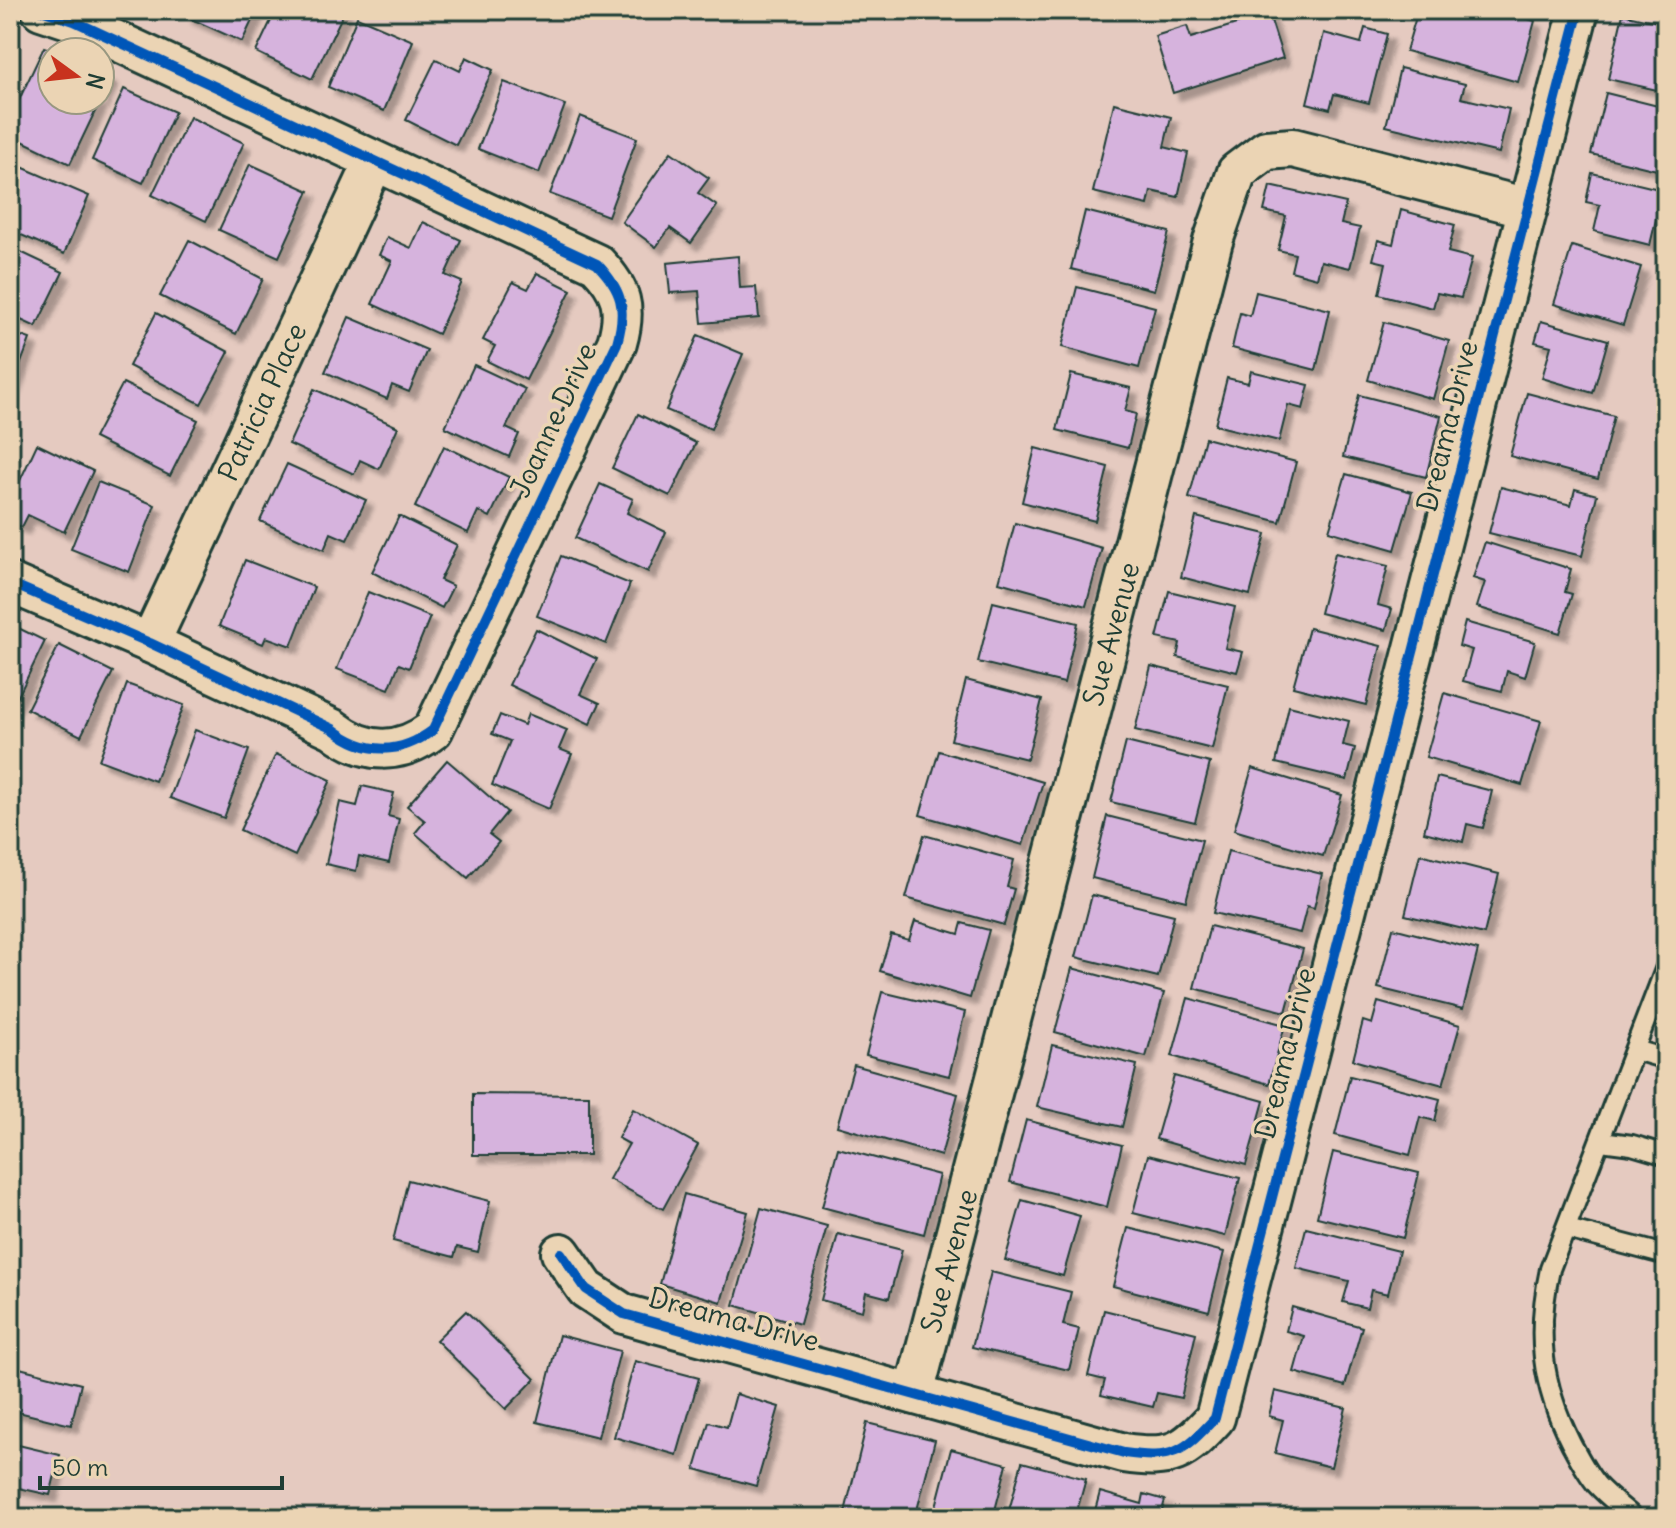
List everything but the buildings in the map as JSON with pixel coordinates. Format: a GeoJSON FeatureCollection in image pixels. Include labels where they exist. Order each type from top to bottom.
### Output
{"type":"FeatureCollection","features":[{"type":"Feature","properties":{"kind":"street","name":"Joanne Drive"},"geometry":{"type":"LineString","coordinates":[[10,583],[150,643],[333,729],[358,745],[394,750],[421,739],[433,730],[617,343],[623,322],[621,300],[612,279],[597,264],[74,21],[41,10]]}},
{"type":"Feature","properties":{"kind":"street","name":"Dreama Drive"},"geometry":{"type":"LineString","coordinates":[[561,1253],[586,1289],[624,1314],[1124,1453],[1154,1457],[1174,1453],[1193,1443],[1215,1418],[1579,10]]}},
{"type":"Feature","properties":{"kind":"street","name":"Sue Avenue"},"geometry":{"type":"LineString","coordinates":[[914,1394],[1213,241],[1237,172],[1266,150],[1293,148],[1528,208]]}},
{"type":"Feature","properties":{"kind":"street","name":"Patricia Place"},"geometry":{"type":"LineString","coordinates":[[150,643],[374,162]]}},
{"type":"Feature","properties":{"kind":"lane"},"geometry":{"type":"LineString","coordinates":[[1634,1518],[1598,1486],[1585,1469],[1556,1413],[1542,1358],[1545,1292],[1550,1269],[1666,967]]}},
{"type":"Feature","properties":{"kind":"lane"},"geometry":{"type":"LineString","coordinates":[[1635,1050],[1666,1059]]}},
{"type":"Feature","properties":{"kind":"lane"},"geometry":{"type":"LineString","coordinates":[[1601,1141],[1632,1145],[1666,1155]]}},
{"type":"Feature","properties":{"kind":"lane"},"geometry":{"type":"LineString","coordinates":[[1567,1229],[1666,1255]]}},
{"type":"Feature","properties":{"kind":"cycle path"},"geometry":{"type":"LineString","coordinates":[[10,583],[150,643],[333,729],[358,744],[383,749],[408,744],[433,730],[617,343],[622,320],[617,291],[597,264],[74,21],[41,10]]}},
{"type":"Feature","properties":{"kind":"cycle path"},"geometry":{"type":"LineString","coordinates":[[561,1253],[586,1289],[624,1314],[1124,1453],[1154,1455],[1176,1451],[1194,1439],[1215,1418],[1579,10]]}}]}
